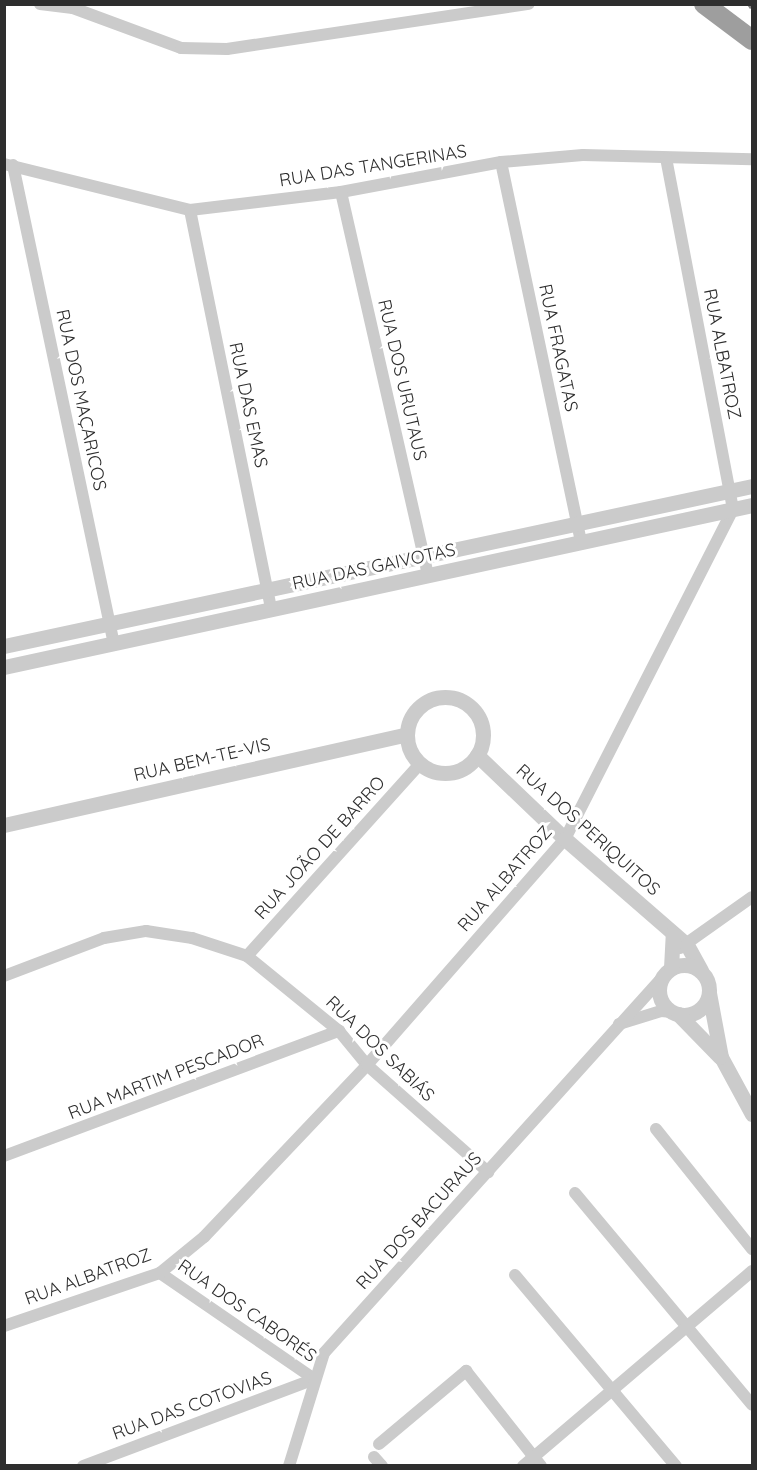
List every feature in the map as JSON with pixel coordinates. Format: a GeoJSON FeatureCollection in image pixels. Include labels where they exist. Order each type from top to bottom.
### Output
{"type":"FeatureCollection","features":[{"type":"Feature","properties":{"kind":"highway"},"geometry":{"type":"LineString","coordinates":[[704,4],[753,40]]}},
{"type":"Feature","properties":{"kind":"street"},"geometry":{"type":"LineString","coordinates":[[40,4],[73,8],[181,48],[216,48],[529,4]]}},
{"type":"Feature","properties":{"kind":"street","name":"RUA DAS TANGERINAS"},"geometry":{"type":"LineString","coordinates":[[9,164],[189,210],[341,192],[501,162],[583,155],[753,159]]}},
{"type":"Feature","properties":{"kind":"street","name":"RUA ALBATROZ"},"geometry":{"type":"LineString","coordinates":[[4,1326],[160,1273],[204,1237],[367,1065],[565,839],[733,509],[666,158]]}},
{"type":"Feature","properties":{"kind":"street","name":"RUA FRAGATAS"},"geometry":{"type":"LineString","coordinates":[[501,162],[581,542]]}},
{"type":"Feature","properties":{"kind":"street","name":"RUA DOS MAÇARICOS"},"geometry":{"type":"LineString","coordinates":[[9,164],[114,644]]}},
{"type":"Feature","properties":{"kind":"street","name":"RUA DOS URUTAUS"},"geometry":{"type":"LineString","coordinates":[[341,192],[428,576]]}},
{"type":"Feature","properties":{"kind":"street","name":"RUA DAS EMAS"},"geometry":{"type":"LineString","coordinates":[[189,210],[271,608]]}},
{"type":"Feature","properties":{"kind":"street","name":"RUA DAS GAIVOTAS"},"geometry":{"type":"LineString","coordinates":[[4,646],[267,587],[753,486]]}},
{"type":"Feature","properties":{"kind":"street","name":"RUA DAS GAIVOTAS"},"geometry":{"type":"LineString","coordinates":[[4,667],[753,505]]}},
{"type":"Feature","properties":{"kind":"street"},"geometry":{"type":"LineString","coordinates":[[442,698],[457,700],[474,711],[481,725],[482,740],[477,755],[467,766],[448,773],[420,764],[410,750],[407,734],[411,718],[422,705],[442,698]]}},
{"type":"Feature","properties":{"kind":"street","name":"RUA BEM-TE-VIS"},"geometry":{"type":"LineString","coordinates":[[4,825],[407,734]]}},
{"type":"Feature","properties":{"kind":"street","name":"RUA DOS PERIQUITOS"},"geometry":{"type":"LineString","coordinates":[[477,755],[565,839],[673,933],[680,948],[701,970]]}},
{"type":"Feature","properties":{"kind":"street","name":"RUA JOÃO DE BARRO"},"geometry":{"type":"LineString","coordinates":[[247,956],[420,764]]}},
{"type":"Feature","properties":{"kind":"street"},"geometry":{"type":"LineString","coordinates":[[752,1110],[721,1058],[659,996],[666,973],[680,948],[753,897]]}},
{"type":"Feature","properties":{"kind":"street","name":"RUA DOS SABIÁS"},"geometry":{"type":"LineString","coordinates":[[4,976],[104,938],[146,931],[192,938],[247,956],[339,1031],[367,1065],[488,1172]]}},
{"type":"Feature","properties":{"kind":"street"},"geometry":{"type":"LineString","coordinates":[[666,973],[687,964],[701,970],[709,993],[721,1058]]}},
{"type":"Feature","properties":{"kind":"street","name":"RUA DOS BACURAUS"},"geometry":{"type":"LineString","coordinates":[[289,1466],[314,1379],[324,1353],[666,973]]}},
{"type":"Feature","properties":{"kind":"street"},"geometry":{"type":"LineString","coordinates":[[617,1025],[661,1011],[697,1012],[709,993]]}},
{"type":"Feature","properties":{"kind":"street","name":"RUA MARTIM PESCADOR"},"geometry":{"type":"LineString","coordinates":[[4,1156],[339,1031]]}},
{"type":"Feature","properties":{"kind":"street"},"geometry":{"type":"LineString","coordinates":[[656,1129],[753,1249]]}},
{"type":"Feature","properties":{"kind":"street"},"geometry":{"type":"LineString","coordinates":[[575,1193],[753,1405]]}},
{"type":"Feature","properties":{"kind":"street"},"geometry":{"type":"LineString","coordinates":[[523,1466],[537,1461],[611,1388],[753,1272]]}},
{"type":"Feature","properties":{"kind":"street","name":"RUA DOS CABORÉS"},"geometry":{"type":"LineString","coordinates":[[160,1273],[314,1379]]}},
{"type":"Feature","properties":{"kind":"street"},"geometry":{"type":"LineString","coordinates":[[515,1275],[676,1466]]}},
{"type":"Feature","properties":{"kind":"street"},"geometry":{"type":"LineString","coordinates":[[379,1444],[466,1371],[537,1461]]}},
{"type":"Feature","properties":{"kind":"street","name":"RUA DAS COTOVIAS"},"geometry":{"type":"LineString","coordinates":[[82,1466],[314,1379]]}}]}
